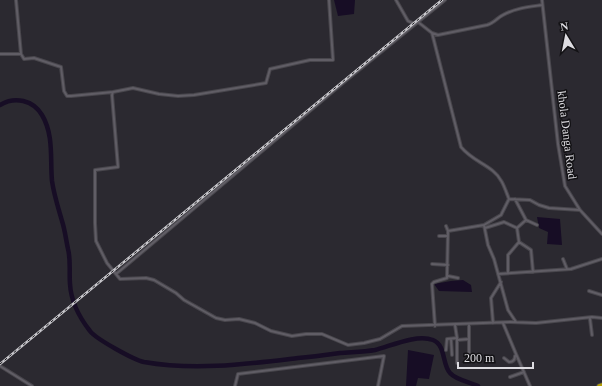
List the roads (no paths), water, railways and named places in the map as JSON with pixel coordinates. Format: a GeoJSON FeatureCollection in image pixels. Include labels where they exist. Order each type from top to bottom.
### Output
{"type":"FeatureCollection","features":[{"type":"Feature","properties":{"kind":"street"},"geometry":{"type":"LineString","coordinates":[[16,0],[21,54],[24,59],[34,58],[61,67],[64,91],[67,96],[113,92],[133,88],[172,95],[194,95],[266,82],[270,69],[286,64],[310,60],[333,60],[329,0]]}},
{"type":"Feature","properties":{"kind":"street"},"geometry":{"type":"LineString","coordinates":[[396,0],[408,20],[415,24]]}},
{"type":"Feature","properties":{"kind":"street"},"geometry":{"type":"LineString","coordinates":[[116,274],[343,83],[445,0]]}},
{"type":"Feature","properties":{"kind":"street","name":"khola Danga Road"},"geometry":{"type":"LineString","coordinates":[[542,0],[562,172],[565,186],[580,210],[602,234]]}},
{"type":"Feature","properties":{"kind":"street"},"geometry":{"type":"LineString","coordinates":[[418,22],[432,33],[438,34],[487,25],[516,8],[542,5]]}},
{"type":"Feature","properties":{"kind":"street"},"geometry":{"type":"LineString","coordinates":[[432,33],[461,147],[468,156],[494,172],[501,180],[509,198],[501,215],[484,227]]}},
{"type":"Feature","properties":{"kind":"street"},"geometry":{"type":"LineString","coordinates":[[0,54],[21,54]]}},
{"type":"Feature","properties":{"kind":"street"},"geometry":{"type":"LineString","coordinates":[[113,92],[118,167],[95,170],[95,223],[96,242],[107,264],[120,279],[146,278],[154,280],[176,293],[184,300],[216,318],[225,320],[239,318],[255,323],[271,331],[292,336],[322,334],[348,345],[380,339],[402,326],[516,322],[536,323],[592,317],[602,318]]}},
{"type":"Feature","properties":{"kind":"street"},"geometry":{"type":"LineString","coordinates":[[509,198],[530,200],[538,205],[549,208],[580,210]]}},
{"type":"Feature","properties":{"kind":"street"},"geometry":{"type":"LineString","coordinates":[[515,198],[526,220],[537,226]]}},
{"type":"Feature","properties":{"kind":"street"},"geometry":{"type":"LineString","coordinates":[[517,228],[526,220]]}},
{"type":"Feature","properties":{"kind":"street"},"geometry":{"type":"LineString","coordinates":[[448,231],[484,227],[504,222],[517,228]]}},
{"type":"Feature","properties":{"kind":"street"},"geometry":{"type":"LineString","coordinates":[[446,226],[448,231],[448,276]]}},
{"type":"Feature","properties":{"kind":"street"},"geometry":{"type":"LineString","coordinates":[[484,227],[508,310],[516,322]]}},
{"type":"Feature","properties":{"kind":"street"},"geometry":{"type":"LineString","coordinates":[[517,228],[519,242],[531,250],[533,272]]}},
{"type":"Feature","properties":{"kind":"street"},"geometry":{"type":"LineString","coordinates":[[439,236],[448,236]]}},
{"type":"Feature","properties":{"kind":"street"},"geometry":{"type":"LineString","coordinates":[[508,273],[508,255],[519,242]]}},
{"type":"Feature","properties":{"kind":"street"},"geometry":{"type":"LineString","coordinates":[[563,259],[567,269]]}},
{"type":"Feature","properties":{"kind":"street"},"geometry":{"type":"LineString","coordinates":[[498,274],[567,269],[602,259]]}},
{"type":"Feature","properties":{"kind":"street"},"geometry":{"type":"LineString","coordinates":[[432,264],[448,265]]}},
{"type":"Feature","properties":{"kind":"street"},"geometry":{"type":"LineString","coordinates":[[435,326],[432,284],[447,278],[448,276],[458,278]]}},
{"type":"Feature","properties":{"kind":"street"},"geometry":{"type":"LineString","coordinates":[[493,323],[491,298],[500,282]]}},
{"type":"Feature","properties":{"kind":"street"},"geometry":{"type":"LineString","coordinates":[[588,292],[602,295]]}},
{"type":"Feature","properties":{"kind":"street"},"geometry":{"type":"LineString","coordinates":[[590,318],[592,335]]}},
{"type":"Feature","properties":{"kind":"street"},"geometry":{"type":"LineString","coordinates":[[503,323],[530,386]]}},
{"type":"Feature","properties":{"kind":"street"},"geometry":{"type":"LineString","coordinates":[[469,324],[469,360]]}},
{"type":"Feature","properties":{"kind":"street"},"geometry":{"type":"LineString","coordinates":[[455,325],[458,363]]}},
{"type":"Feature","properties":{"kind":"street"},"geometry":{"type":"LineString","coordinates":[[446,350],[447,339],[469,339]]}},
{"type":"Feature","properties":{"kind":"street"},"geometry":{"type":"LineString","coordinates":[[451,339],[452,355]]}},
{"type":"Feature","properties":{"kind":"street"},"geometry":{"type":"LineString","coordinates":[[504,358],[508,362],[512,362],[515,359],[516,354]]}},
{"type":"Feature","properties":{"kind":"street"},"geometry":{"type":"LineString","coordinates":[[235,386],[238,374],[384,356],[378,386]]}},
{"type":"Feature","properties":{"kind":"street"},"geometry":{"type":"LineString","coordinates":[[0,366],[32,386]]}},
{"type":"Feature","properties":{"kind":"street"},"geometry":{"type":"LineString","coordinates":[[510,377],[524,372]]}},
{"type":"Feature","properties":{"kind":"waterway"},"geometry":{"type":"LineString","coordinates":[[0,105],[6,102],[18,100],[29,103],[38,110],[46,123],[51,147],[52,181],[69,253],[72,297],[79,315],[90,331],[116,349],[144,362],[182,366],[221,366],[371,351],[419,338],[433,340],[440,346],[450,373],[459,379],[478,386]]}},
{"type":"Feature","properties":{"kind":"railway"},"geometry":{"type":"LineString","coordinates":[[0,364],[442,0]]}}]}
